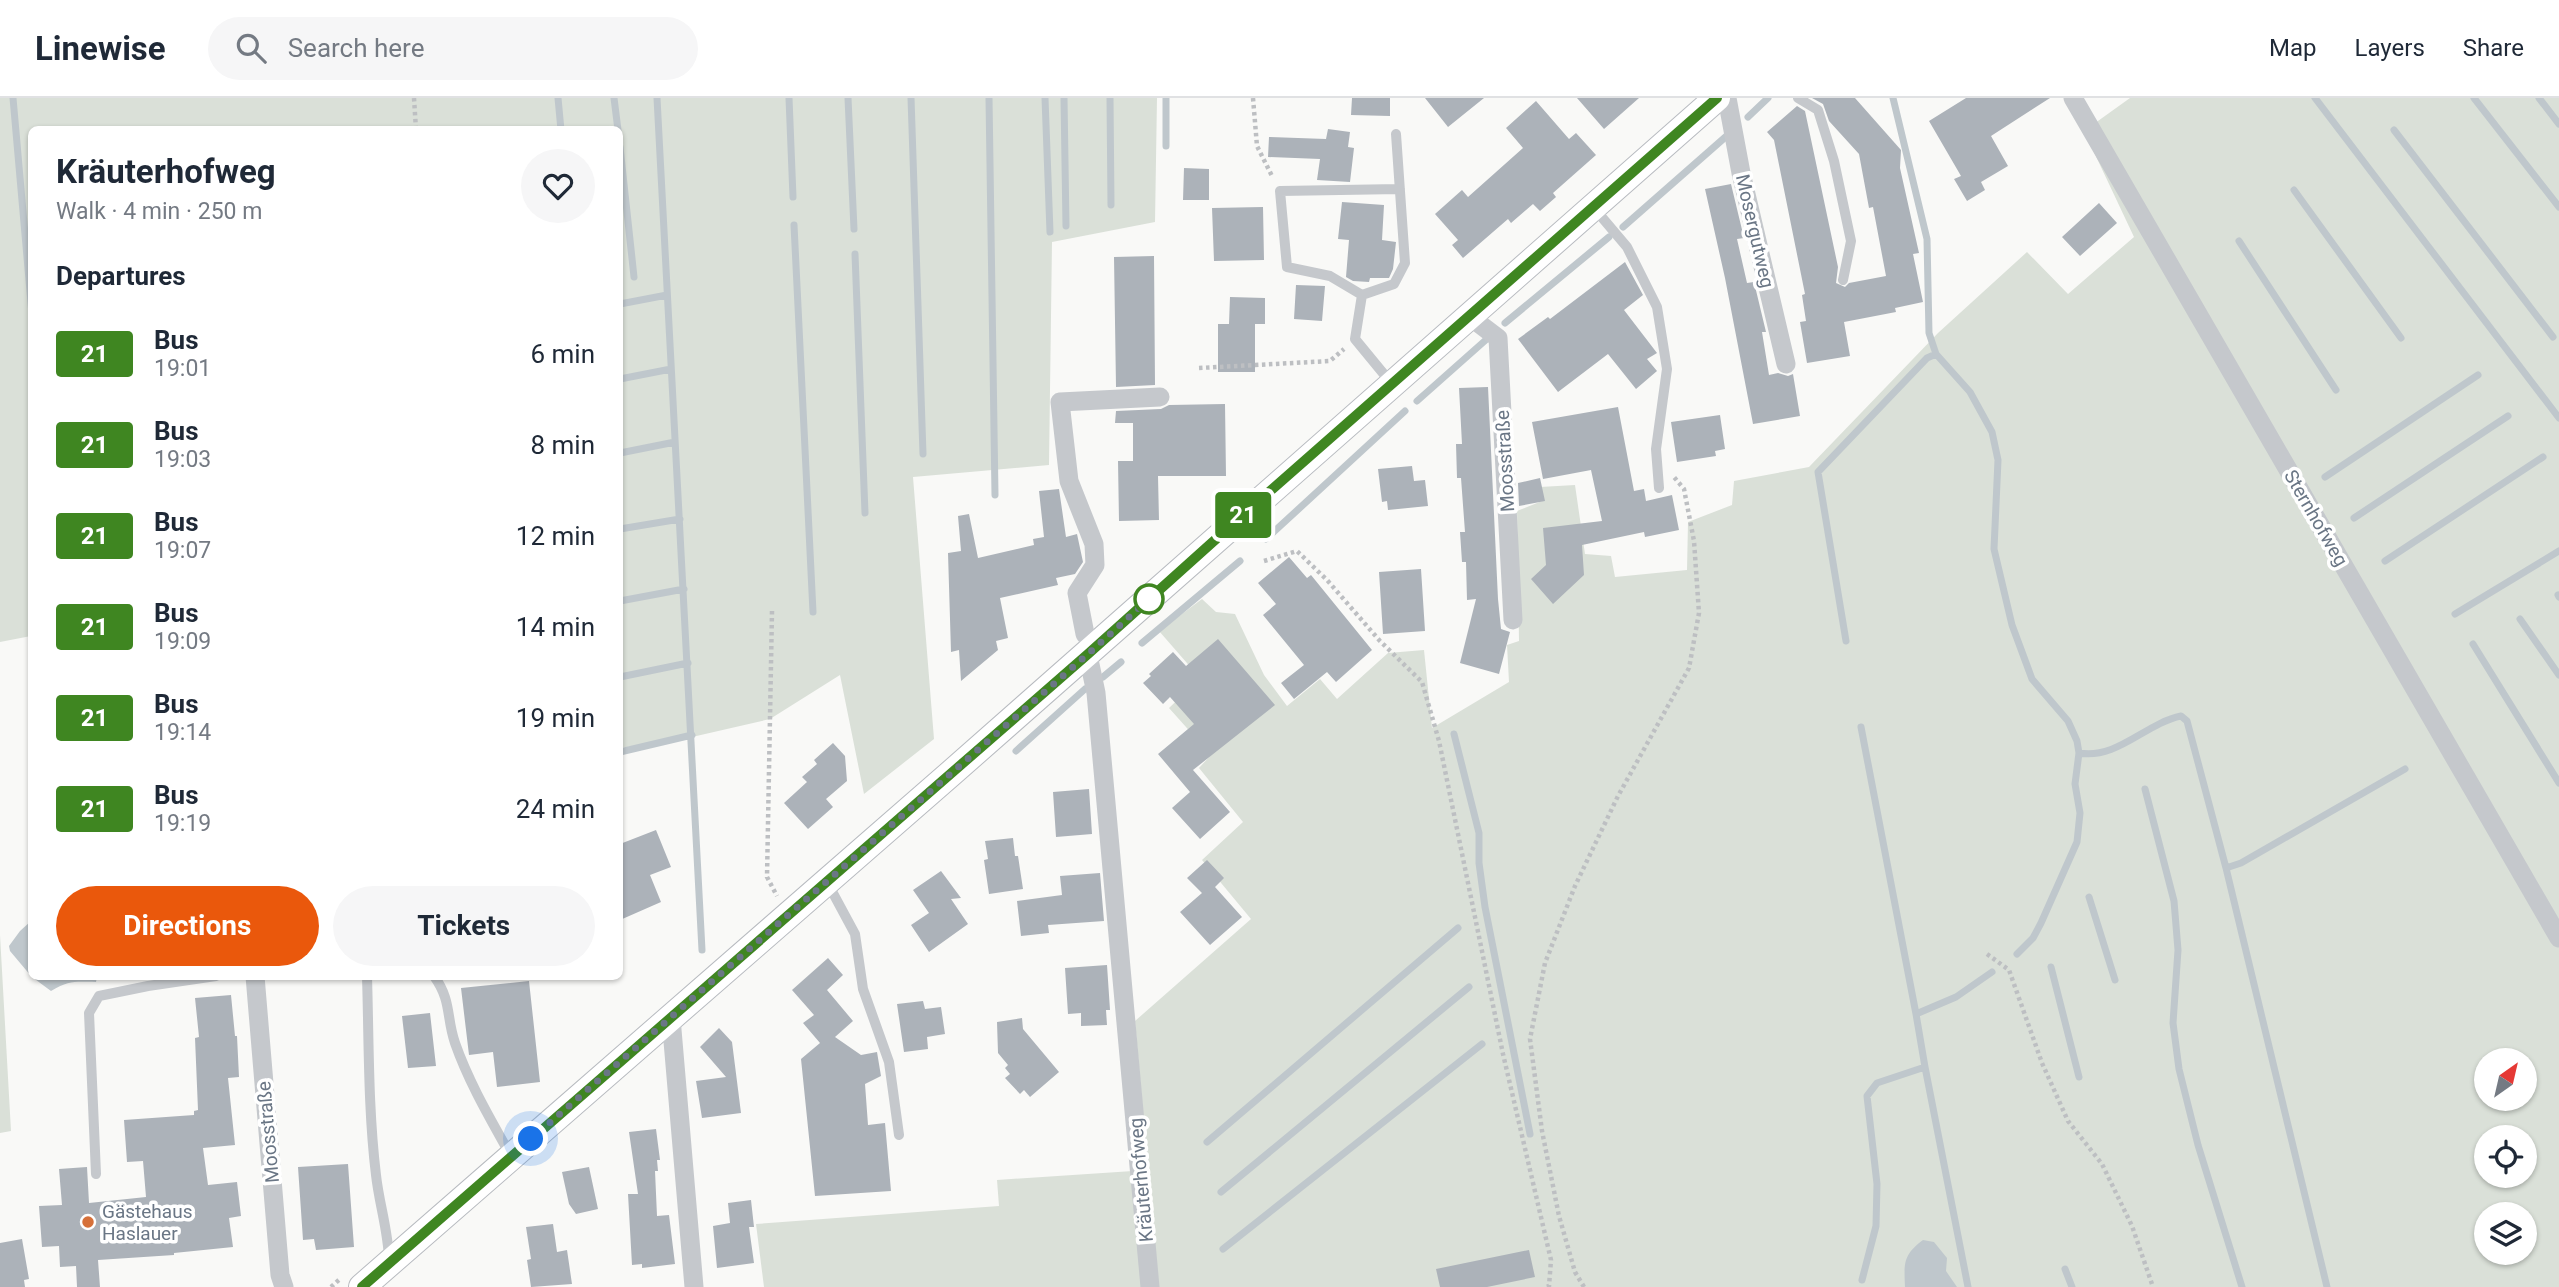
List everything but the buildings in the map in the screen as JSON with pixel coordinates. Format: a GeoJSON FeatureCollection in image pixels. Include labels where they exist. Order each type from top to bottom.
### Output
{"type":"FeatureCollection","features":[{"type":"Feature","properties":{"kind":"street"},"geometry":{"type":"LineString","coordinates":[[362,1287],[1092,651],[1717,98]]}},
{"type":"Feature","properties":{"kind":"street","name":"Mosergutweg"},"geometry":{"type":"LineString","coordinates":[[1727,98],[1741,173],[1786,364]]}},
{"type":"Feature","properties":{"kind":"street","name":"Sternhofweg"},"geometry":{"type":"LineString","coordinates":[[2073,98],[2559,938]]}},
{"type":"Feature","properties":{"kind":"street","name":"Moosstraße"},"geometry":{"type":"LineString","coordinates":[[1469,316],[1498,338],[1513,620]]}},
{"type":"Feature","properties":{"kind":"street"},"geometry":{"type":"LineString","coordinates":[[1092,651],[1085,634],[1077,593],[1095,565],[1094,544],[1069,481],[1060,402],[1160,397]]}},
{"type":"Feature","properties":{"kind":"street","name":"Kräuterhofweg"},"geometry":{"type":"LineString","coordinates":[[1092,651],[1150,1287]]}},
{"type":"Feature","properties":{"kind":"street","name":"Moosstraße"},"geometry":{"type":"LineString","coordinates":[[255,980],[280,1275],[284,1287]]}},
{"type":"Feature","properties":{"kind":"street"},"geometry":{"type":"LineString","coordinates":[[671,1018],[694,1287]]}},
{"type":"Feature","properties":{"kind":"lane"},"geometry":{"type":"LineString","coordinates":[[1798,98],[1818,110],[1835,161],[1851,242],[1843,280]]}},
{"type":"Feature","properties":{"kind":"lane"},"geometry":{"type":"LineString","coordinates":[[1396,134],[1400,189],[1405,263],[1394,284],[1362,295],[1330,276],[1287,267],[1280,191],[1400,189]]}},
{"type":"Feature","properties":{"kind":"lane"},"geometry":{"type":"LineString","coordinates":[[1593,208],[1627,247],[1657,307],[1667,369],[1657,454],[1658,488]]}},
{"type":"Feature","properties":{"kind":"lane"},"geometry":{"type":"LineString","coordinates":[[1362,295],[1355,340],[1392,385]]}},
{"type":"Feature","properties":{"kind":"lane"},"geometry":{"type":"LineString","coordinates":[[827,882],[855,934],[863,989],[889,1062],[899,1135]]}},
{"type":"Feature","properties":{"kind":"lane"},"geometry":{"type":"LineString","coordinates":[[96,1174],[89,1013],[99,996],[189,980]]}},
{"type":"Feature","properties":{"kind":"lane"},"geometry":{"type":"LineString","coordinates":[[368,980],[370,1083],[376,1177],[388,1237],[389,1263]]}},
{"type":"Feature","properties":{"kind":"lane"},"geometry":{"type":"LineString","coordinates":[[437,980],[445,991],[454,1041],[511,1157]]}},
{"type":"Feature","properties":{"kind":"path"},"geometry":{"type":"LineString","coordinates":[[414,98],[416,126]]}},
{"type":"Feature","properties":{"kind":"path"},"geometry":{"type":"LineString","coordinates":[[1253,98],[1257,146],[1280,191]]}},
{"type":"Feature","properties":{"kind":"path"},"geometry":{"type":"LineString","coordinates":[[1199,368],[1330,361],[1355,340]]}},
{"type":"Feature","properties":{"kind":"path"},"geometry":{"type":"LineString","coordinates":[[1584,1287],[1575,1272],[1559,1216],[1542,1131],[1531,1039],[1545,963],[1575,886],[1618,796],[1689,668],[1699,613],[1694,541],[1684,489],[1657,454]]}},
{"type":"Feature","properties":{"kind":"path"},"geometry":{"type":"LineString","coordinates":[[1264,561],[1297,551],[1380,642],[1422,682],[1439,741],[1503,1054],[1551,1260],[1549,1286],[1545,1287]]}},
{"type":"Feature","properties":{"kind":"path"},"geometry":{"type":"LineString","coordinates":[[772,611],[768,877],[778,898],[792,912]]}},
{"type":"Feature","properties":{"kind":"path"},"geometry":{"type":"LineString","coordinates":[[1987,954],[2009,970],[2042,1063],[2068,1121],[2102,1164],[2132,1226],[2153,1287]]}},
{"type":"Feature","properties":{"kind":"shaded area"},"geometry":{"type":"Polygon","coordinates":[[[0,98],[1157,98],[1155,222],[1052,242],[1049,465],[913,477],[934,739],[864,794],[840,675],[770,719],[679,740],[623,748],[623,126],[28,126],[28,637],[0,642],[0,98]]]}},
{"type":"Feature","properties":{"kind":"shaded area"},"geometry":{"type":"Polygon","coordinates":[[[2130,98],[2559,98],[2559,1287],[764,1287],[756,1224],[999,1206],[997,1180],[1148,1170],[1135,1021],[1251,919],[1202,860],[1243,822],[1199,768],[1211,755],[1169,708],[1200,678],[1159,631],[1202,599],[1216,612],[1235,614],[1264,675],[1287,706],[1320,679],[1337,699],[1388,653],[1424,650],[1432,728],[1509,682],[1507,645],[1519,641],[1517,511],[1542,501],[1540,487],[1575,485],[1585,554],[1611,556],[1615,577],[1687,570],[1688,522],[1732,505],[1734,481],[1809,467],[1938,333],[2027,252],[2068,294],[2134,237],[2084,131],[2130,98]]]}},
{"type":"Feature","properties":{"kind":"shaded area"},"geometry":{"type":"Polygon","coordinates":[[[28,924],[28,972],[10,951],[9,946],[28,924]]]}},
{"type":"Feature","properties":{"kind":"shaded area"},"geometry":{"type":"Polygon","coordinates":[[[0,935],[11,1131],[0,1133],[0,935]]]}},
{"type":"Feature","properties":{"kind":"shaded area"},"geometry":{"type":"Polygon","coordinates":[[[36,980],[96,980],[73,982],[51,991],[36,980]]]}},
{"type":"Feature","properties":{"kind":"shaded area"},"geometry":{"type":"Polygon","coordinates":[[[1923,1240],[1934,1242],[1947,1258],[1946,1271],[1957,1287],[1905,1287],[1906,1260],[1923,1240]]]}},
{"type":"Feature","properties":{"kind":"waterway"},"geometry":{"type":"LineString","coordinates":[[13,98],[28,269]]}},
{"type":"Feature","properties":{"kind":"waterway"},"geometry":{"type":"LineString","coordinates":[[558,98],[561,126]]}},
{"type":"Feature","properties":{"kind":"waterway"},"geometry":{"type":"LineString","coordinates":[[614,98],[618,126]]}},
{"type":"Feature","properties":{"kind":"waterway"},"geometry":{"type":"LineString","coordinates":[[657,98],[702,950]]}},
{"type":"Feature","properties":{"kind":"waterway"},"geometry":{"type":"LineString","coordinates":[[789,98],[793,197]]}},
{"type":"Feature","properties":{"kind":"waterway"},"geometry":{"type":"LineString","coordinates":[[848,98],[854,229]]}},
{"type":"Feature","properties":{"kind":"waterway"},"geometry":{"type":"LineString","coordinates":[[911,98],[923,454]]}},
{"type":"Feature","properties":{"kind":"waterway"},"geometry":{"type":"LineString","coordinates":[[989,98],[995,495]]}},
{"type":"Feature","properties":{"kind":"waterway"},"geometry":{"type":"LineString","coordinates":[[1045,98],[1050,232]]}},
{"type":"Feature","properties":{"kind":"waterway"},"geometry":{"type":"LineString","coordinates":[[1064,98],[1066,226]]}},
{"type":"Feature","properties":{"kind":"waterway"},"geometry":{"type":"LineString","coordinates":[[1110,98],[1111,205]]}},
{"type":"Feature","properties":{"kind":"waterway"},"geometry":{"type":"LineString","coordinates":[[1166,98],[1166,146]]}},
{"type":"Feature","properties":{"kind":"waterway"},"geometry":{"type":"LineString","coordinates":[[1748,117],[1768,98]]}},
{"type":"Feature","properties":{"kind":"waterway"},"geometry":{"type":"LineString","coordinates":[[1893,98],[1927,239],[1929,333],[1936,354],[1970,392],[1992,432],[1998,460],[1994,549],[2012,625],[2032,679],[2068,721],[2079,753],[2075,784],[2080,813],[2077,842],[2033,938],[2017,954]]}},
{"type":"Feature","properties":{"kind":"waterway"},"geometry":{"type":"LineString","coordinates":[[2315,98],[2559,418]]}},
{"type":"Feature","properties":{"kind":"waterway"},"geometry":{"type":"LineString","coordinates":[[2474,98],[2559,207]]}},
{"type":"Feature","properties":{"kind":"waterway"},"geometry":{"type":"LineString","coordinates":[[2539,98],[2559,124]]}},
{"type":"Feature","properties":{"kind":"waterway"},"geometry":{"type":"LineString","coordinates":[[2394,130],[2553,337]]}},
{"type":"Feature","properties":{"kind":"waterway"},"geometry":{"type":"LineString","coordinates":[[1623,227],[1730,133]]}},
{"type":"Feature","properties":{"kind":"waterway"},"geometry":{"type":"LineString","coordinates":[[623,175],[634,277]]}},
{"type":"Feature","properties":{"kind":"waterway"},"geometry":{"type":"LineString","coordinates":[[2294,190],[2401,338]]}},
{"type":"Feature","properties":{"kind":"waterway"},"geometry":{"type":"LineString","coordinates":[[794,225],[813,612]]}},
{"type":"Feature","properties":{"kind":"waterway"},"geometry":{"type":"LineString","coordinates":[[1505,323],[1609,237]]}},
{"type":"Feature","properties":{"kind":"waterway"},"geometry":{"type":"LineString","coordinates":[[2239,241],[2336,390]]}},
{"type":"Feature","properties":{"kind":"waterway"},"geometry":{"type":"LineString","coordinates":[[855,254],[865,513]]}},
{"type":"Feature","properties":{"kind":"waterway"},"geometry":{"type":"LineString","coordinates":[[623,303],[667,295]]}},
{"type":"Feature","properties":{"kind":"waterway"},"geometry":{"type":"LineString","coordinates":[[1417,401],[1488,338]]}},
{"type":"Feature","properties":{"kind":"waterway"},"geometry":{"type":"LineString","coordinates":[[1846,641],[1818,472],[1927,358],[1936,354]]}},
{"type":"Feature","properties":{"kind":"waterway"},"geometry":{"type":"LineString","coordinates":[[623,378],[671,369]]}},
{"type":"Feature","properties":{"kind":"waterway"},"geometry":{"type":"LineString","coordinates":[[2325,477],[2478,375]]}},
{"type":"Feature","properties":{"kind":"waterway"},"geometry":{"type":"LineString","coordinates":[[1266,539],[1405,411]]}},
{"type":"Feature","properties":{"kind":"waterway"},"geometry":{"type":"LineString","coordinates":[[2354,518],[2508,416]]}},
{"type":"Feature","properties":{"kind":"waterway"},"geometry":{"type":"LineString","coordinates":[[623,452],[675,442]]}},
{"type":"Feature","properties":{"kind":"waterway"},"geometry":{"type":"LineString","coordinates":[[2385,561],[2543,457]]}},
{"type":"Feature","properties":{"kind":"waterway"},"geometry":{"type":"LineString","coordinates":[[623,528],[680,519]]}},
{"type":"Feature","properties":{"kind":"waterway"},"geometry":{"type":"LineString","coordinates":[[2455,614],[2559,551]]}},
{"type":"Feature","properties":{"kind":"waterway"},"geometry":{"type":"LineString","coordinates":[[1142,643],[1240,561]]}},
{"type":"Feature","properties":{"kind":"waterway"},"geometry":{"type":"LineString","coordinates":[[623,600],[684,589]]}},
{"type":"Feature","properties":{"kind":"waterway"},"geometry":{"type":"LineString","coordinates":[[2520,619],[2559,675]]}},
{"type":"Feature","properties":{"kind":"waterway"},"geometry":{"type":"LineString","coordinates":[[2473,644],[2559,783]]}},
{"type":"Feature","properties":{"kind":"waterway"},"geometry":{"type":"LineString","coordinates":[[1103,677],[1121,662]]}},
{"type":"Feature","properties":{"kind":"waterway"},"geometry":{"type":"LineString","coordinates":[[623,676],[688,663]]}},
{"type":"Feature","properties":{"kind":"waterway"},"geometry":{"type":"LineString","coordinates":[[1016,751],[1085,689]]}},
{"type":"Feature","properties":{"kind":"waterway"},"geometry":{"type":"LineString","coordinates":[[2079,753],[2106,751],[2181,716],[2187,721],[2226,868],[2327,1287]]}},
{"type":"Feature","properties":{"kind":"waterway"},"geometry":{"type":"LineString","coordinates":[[1861,727],[1916,1014]]}},
{"type":"Feature","properties":{"kind":"waterway"},"geometry":{"type":"LineString","coordinates":[[1454,734],[1479,833],[1479,863],[1485,907],[1530,1134]]}},
{"type":"Feature","properties":{"kind":"waterway"},"geometry":{"type":"LineString","coordinates":[[623,751],[692,735]]}},
{"type":"Feature","properties":{"kind":"waterway"},"geometry":{"type":"LineString","coordinates":[[2226,868],[2241,863],[2405,769]]}},
{"type":"Feature","properties":{"kind":"waterway"},"geometry":{"type":"LineString","coordinates":[[2145,789],[2174,901],[2178,950],[2173,1023],[2179,1069],[2198,1145],[2242,1287]]}},
{"type":"Feature","properties":{"kind":"waterway"},"geometry":{"type":"LineString","coordinates":[[2089,897],[2115,980]]}},
{"type":"Feature","properties":{"kind":"waterway"},"geometry":{"type":"LineString","coordinates":[[1207,1142],[1458,928]]}},
{"type":"Feature","properties":{"kind":"waterway"},"geometry":{"type":"LineString","coordinates":[[2051,967],[2079,1077]]}},
{"type":"Feature","properties":{"kind":"waterway"},"geometry":{"type":"LineString","coordinates":[[1862,1280],[1876,1226],[1877,1184],[1867,1096],[1877,1083],[1925,1067],[1916,1014],[1956,997],[1992,972]]}},
{"type":"Feature","properties":{"kind":"waterway"},"geometry":{"type":"LineString","coordinates":[[1221,1192],[1469,987]]}},
{"type":"Feature","properties":{"kind":"waterway"},"geometry":{"type":"LineString","coordinates":[[1223,1249],[1482,1044]]}},
{"type":"Feature","properties":{"kind":"waterway"},"geometry":{"type":"LineString","coordinates":[[1925,1067],[1968,1287]]}},
{"type":"Feature","properties":{"kind":"waterway"},"geometry":{"type":"LineString","coordinates":[[2065,1269],[2072,1287]]}},
{"type":"Feature","properties":{"kind":"bus line","name":"21"},"geometry":{"type":"LineString","coordinates":[[362,1287],[1088,654],[1717,98]]}},
{"type":"Feature","properties":{"kind":"place","name":"Gästehaus Haslauer"},"geometry":{"type":"Point","coordinates":[88,1222]}},
{"type":"Feature","properties":{"kind":"route"},"geometry":{"type":"LineString","coordinates":[[531,1139],[1149,599]]}}]}
